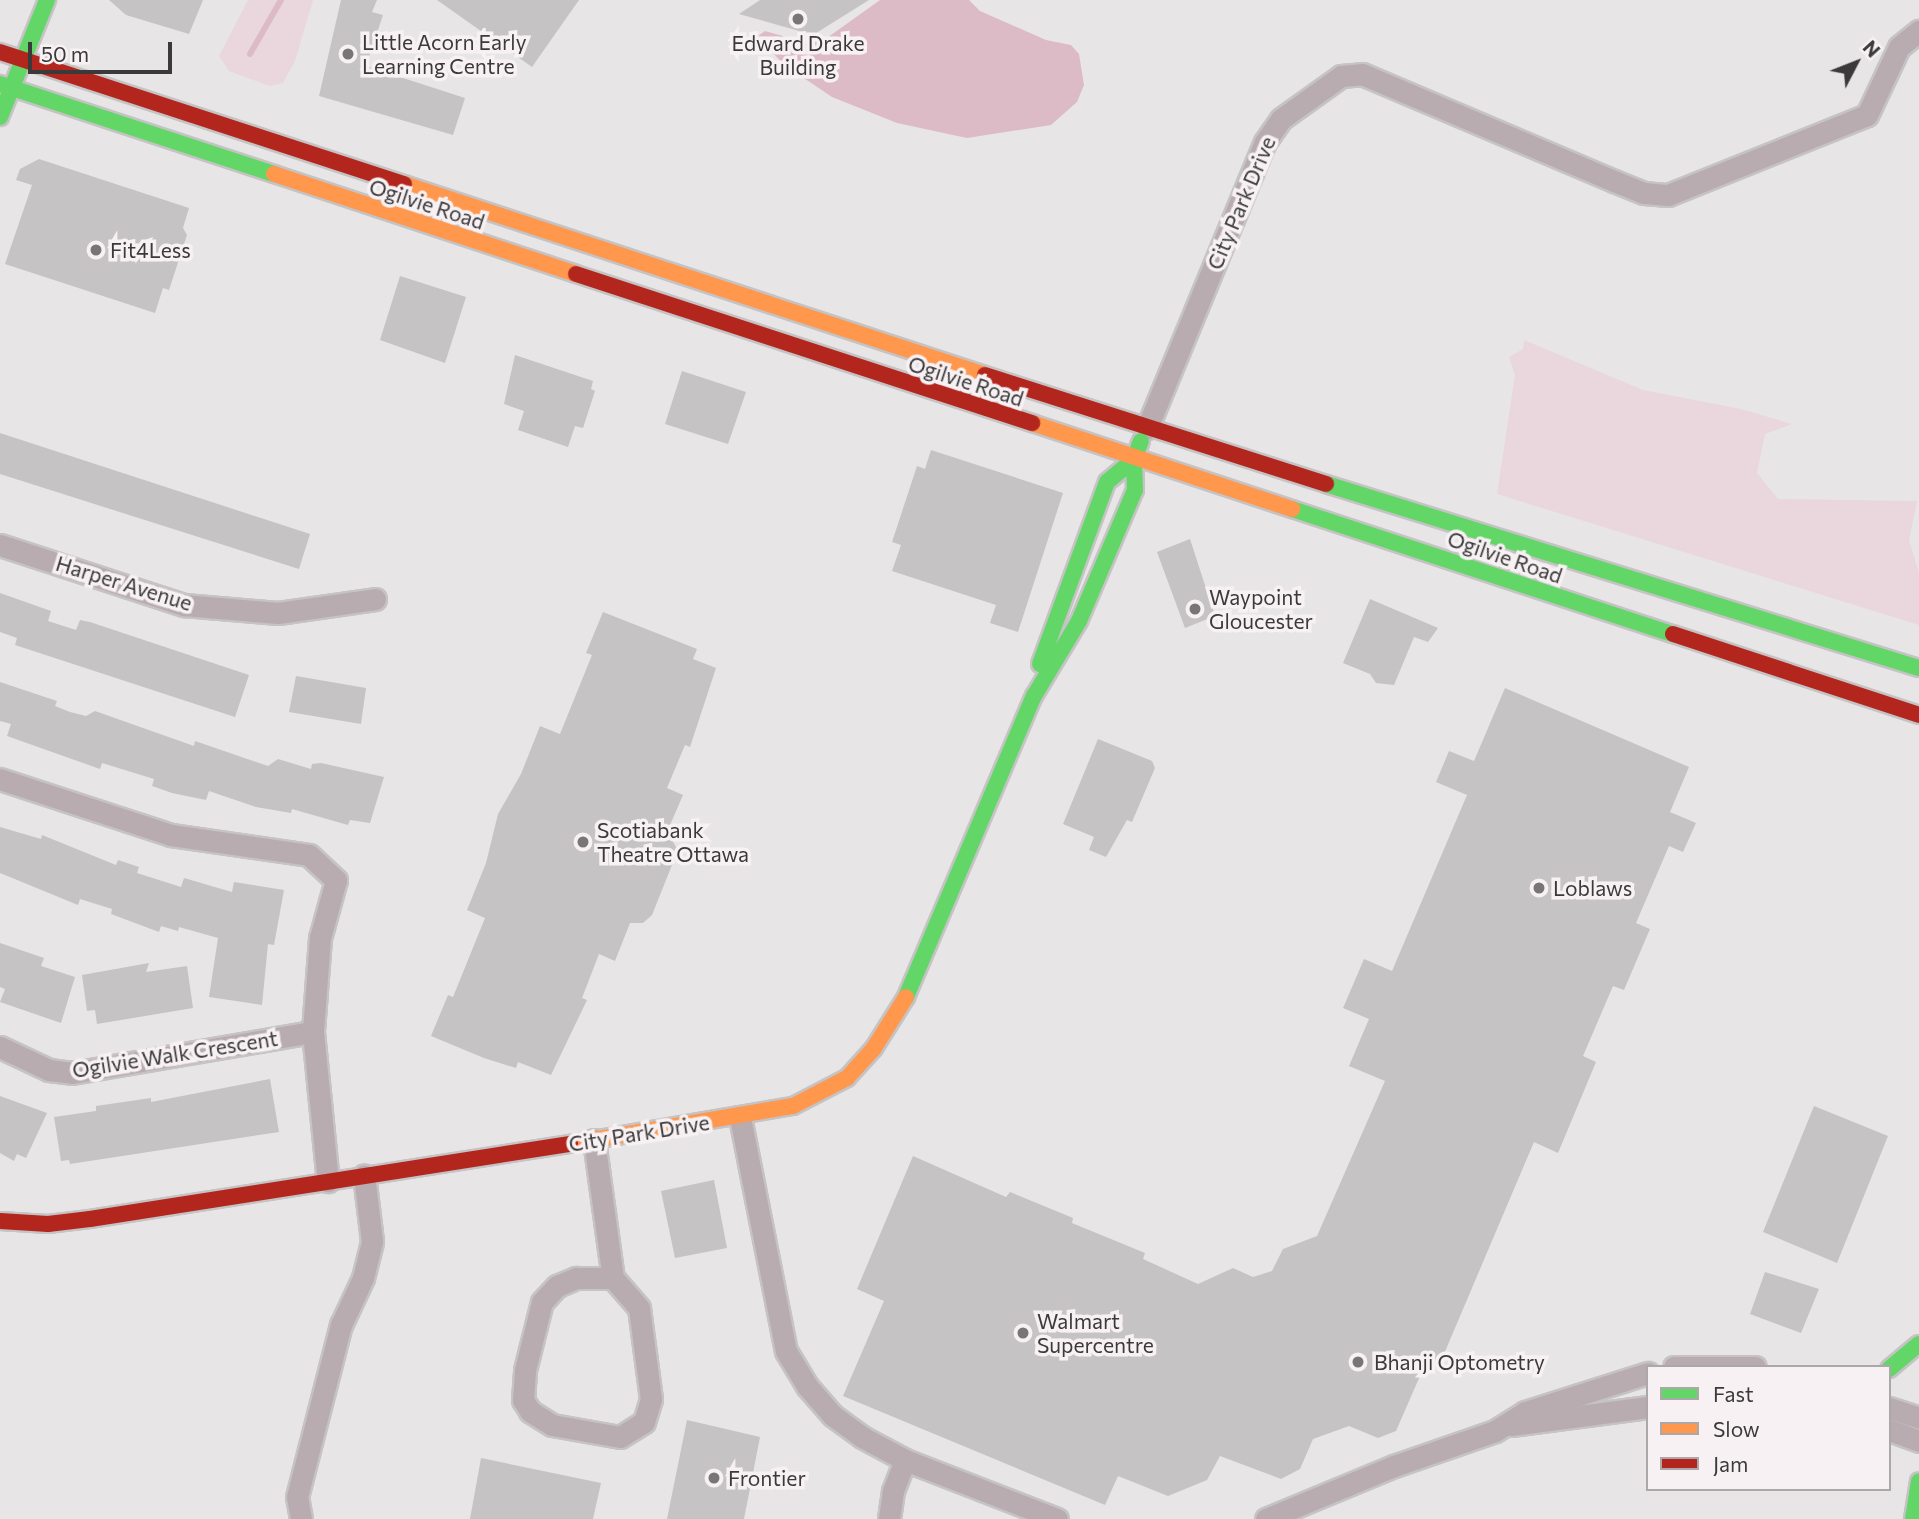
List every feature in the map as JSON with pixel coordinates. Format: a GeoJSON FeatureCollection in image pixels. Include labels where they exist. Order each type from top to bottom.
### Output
{"type":"FeatureCollection","features":[{"type":"Feature","properties":{"kind":"main road"},"geometry":{"type":"LineString","coordinates":[[0,117],[6,86],[24,60],[47,0]]}},
{"type":"Feature","properties":{"kind":"main road","name":"Ogilvie Road"},"geometry":{"type":"LineString","coordinates":[[0,52],[1147,428],[1919,668]]}},
{"type":"Feature","properties":{"kind":"main road","name":"Ogilvie Road"},"geometry":{"type":"LineString","coordinates":[[6,86],[1919,715]]}},
{"type":"Feature","properties":{"kind":"main road","name":"City Park Drive"},"geometry":{"type":"LineString","coordinates":[[0,1220],[48,1224],[90,1219],[740,1117],[793,1106],[847,1078],[898,1015],[1034,696],[1079,621],[1135,490],[1134,459],[1147,428]]}},
{"type":"Feature","properties":{"kind":"main road","name":"City Park Drive"},"geometry":{"type":"LineString","coordinates":[[1034,696],[1059,604],[1107,482],[1134,459]]}},
{"type":"Feature","properties":{"kind":"main road"},"geometry":{"type":"LineString","coordinates":[[1891,1367],[1919,1344]]}},
{"type":"Feature","properties":{"kind":"main road"},"geometry":{"type":"LineString","coordinates":[[1913,1519],[1919,1481]]}},
{"type":"Feature","properties":{"kind":"street","name":"City Park Drive"},"geometry":{"type":"LineString","coordinates":[[1147,428],[1272,129],[1341,76],[1362,74],[1606,178],[1644,193],[1668,195],[1867,115],[1899,47],[1919,31]]}},
{"type":"Feature","properties":{"kind":"street","name":"Harper Avenue"},"geometry":{"type":"LineString","coordinates":[[0,545],[184,605],[278,613],[374,599]]}},
{"type":"Feature","properties":{"kind":"street"},"geometry":{"type":"LineString","coordinates":[[0,779],[171,835],[309,855],[336,880],[334,898],[320,938],[313,1032],[328,1181]]}},
{"type":"Feature","properties":{"kind":"street","name":"Ogilvie Walk Crescent"},"geometry":{"type":"LineString","coordinates":[[0,1047],[48,1070],[72,1073],[313,1032]]}},
{"type":"Feature","properties":{"kind":"street"},"geometry":{"type":"LineString","coordinates":[[740,1117],[786,1351],[813,1394],[845,1427],[905,1460],[1057,1519]]}},
{"type":"Feature","properties":{"kind":"street"},"geometry":{"type":"LineString","coordinates":[[594,1140],[620,1283],[639,1308],[651,1399],[648,1413],[636,1429],[620,1437],[601,1437],[540,1421],[523,1400],[525,1370],[542,1302],[557,1286],[576,1278],[620,1283]]}},
{"type":"Feature","properties":{"kind":"street"},"geometry":{"type":"LineString","coordinates":[[300,1519],[297,1497],[341,1325],[363,1278],[372,1241],[364,1175]]}},
{"type":"Feature","properties":{"kind":"street"},"geometry":{"type":"LineString","coordinates":[[1507,1425],[1525,1412],[1646,1374]]}},
{"type":"Feature","properties":{"kind":"street"},"geometry":{"type":"LineString","coordinates":[[1266,1519],[1507,1425],[1646,1407]]}},
{"type":"Feature","properties":{"kind":"street"},"geometry":{"type":"LineString","coordinates":[[1891,1409],[1919,1418]]}},
{"type":"Feature","properties":{"kind":"street"},"geometry":{"type":"LineString","coordinates":[[1891,1431],[1919,1441]]}},
{"type":"Feature","properties":{"kind":"street"},"geometry":{"type":"LineString","coordinates":[[889,1519],[893,1491],[905,1460]]}},
{"type":"Feature","properties":{"kind":"shaded area"},"geometry":{"type":"Polygon","coordinates":[[[248,0],[313,0],[295,61],[283,83],[270,86],[229,71],[219,56],[248,0]]]}},
{"type":"Feature","properties":{"kind":"shaded area"},"geometry":{"type":"Polygon","coordinates":[[[880,0],[969,0],[980,11],[1046,40],[1071,45],[1079,54],[1084,85],[1077,102],[1051,125],[967,138],[897,123],[832,97],[783,64],[758,36],[765,31],[807,43],[824,40],[880,0]]]}},
{"type":"Feature","properties":{"kind":"shaded area"},"geometry":{"type":"Polygon","coordinates":[[[1524,340],[1643,390],[1741,409],[1792,424],[1765,434],[1757,473],[1778,499],[1917,501],[1909,540],[1919,573],[1919,625],[1497,494],[1515,375],[1509,357],[1523,349],[1524,340]]]}},
{"type":"Feature","properties":{"kind":"building"},"geometry":{"type":"Polygon","coordinates":[[[109,0],[203,0],[189,34],[126,15],[109,0]]]}},
{"type":"Feature","properties":{"kind":"building"},"geometry":{"type":"Polygon","coordinates":[[[341,0],[377,0],[372,12],[383,15],[366,66],[465,98],[453,135],[319,96],[341,0]]]}},
{"type":"Feature","properties":{"kind":"building"},"geometry":{"type":"Polygon","coordinates":[[[437,0],[579,0],[532,67],[437,0]]]}},
{"type":"Feature","properties":{"kind":"building","name":"Edward Drake Building"},"geometry":{"type":"Polygon","coordinates":[[[760,0],[869,0],[813,35],[739,14],[760,0]]]}},
{"type":"Feature","properties":{"kind":"building","name":"Fit4Less"},"geometry":{"type":"Polygon","coordinates":[[[39,159],[189,208],[183,228],[187,235],[169,290],[163,288],[155,313],[5,264],[32,185],[16,180],[20,169],[39,159]]]}},
{"type":"Feature","properties":{"kind":"building"},"geometry":{"type":"Polygon","coordinates":[[[400,276],[466,297],[445,363],[380,340],[400,276]]]}},
{"type":"Feature","properties":{"kind":"building"},"geometry":{"type":"Polygon","coordinates":[[[515,355],[593,381],[591,389],[595,391],[583,428],[575,426],[568,447],[518,430],[524,411],[504,404],[515,355]]]}},
{"type":"Feature","properties":{"kind":"building"},"geometry":{"type":"Polygon","coordinates":[[[682,371],[746,392],[728,444],[665,424],[682,371]]]}},
{"type":"Feature","properties":{"kind":"building"},"geometry":{"type":"Polygon","coordinates":[[[0,433],[310,534],[299,569],[0,474],[0,433]]]}},
{"type":"Feature","properties":{"kind":"building"},"geometry":{"type":"Polygon","coordinates":[[[931,450],[1063,493],[1018,632],[990,623],[996,605],[892,571],[901,545],[892,542],[917,466],[925,469],[931,450]]]}},
{"type":"Feature","properties":{"kind":"building"},"geometry":{"type":"Polygon","coordinates":[[[1190,539],[1215,616],[1185,628],[1157,552],[1190,539]]]}},
{"type":"Feature","properties":{"kind":"building"},"geometry":{"type":"Polygon","coordinates":[[[0,593],[51,611],[48,621],[76,630],[80,620],[90,622],[249,675],[235,717],[15,645],[17,638],[0,632],[0,593]]]}},
{"type":"Feature","properties":{"kind":"building"},"geometry":{"type":"Polygon","coordinates":[[[1370,599],[1438,628],[1428,642],[1414,637],[1394,685],[1376,683],[1370,674],[1343,663],[1370,599]]]}},
{"type":"Feature","properties":{"kind":"building","name":"Scotiabank Theatre Ottawa"},"geometry":{"type":"Polygon","coordinates":[[[603,612],[697,649],[693,659],[716,668],[690,747],[685,745],[667,788],[683,795],[667,832],[678,850],[652,915],[643,923],[630,923],[615,961],[599,954],[582,998],[587,1000],[551,1075],[518,1062],[516,1068],[484,1058],[431,1036],[448,995],[453,997],[485,918],[467,910],[486,863],[498,814],[521,774],[540,726],[560,734],[592,655],[586,653],[603,612]]]}},
{"type":"Feature","properties":{"kind":"building"},"geometry":{"type":"Polygon","coordinates":[[[296,676],[366,688],[361,724],[289,712],[296,676]]]}},
{"type":"Feature","properties":{"kind":"building"},"geometry":{"type":"Polygon","coordinates":[[[0,682],[57,701],[55,706],[70,712],[86,716],[95,711],[194,746],[195,741],[268,766],[278,759],[311,769],[312,764],[321,763],[384,777],[370,823],[350,820],[348,825],[292,809],[291,813],[256,807],[209,791],[206,800],[172,793],[152,786],[154,779],[102,763],[100,769],[7,736],[11,724],[0,721],[0,682]]]}},
{"type":"Feature","properties":{"kind":"building"},"geometry":{"type":"Polygon","coordinates":[[[1505,688],[1689,767],[1670,812],[1696,823],[1683,852],[1669,846],[1636,923],[1650,929],[1624,990],[1613,986],[1583,1056],[1596,1062],[1558,1153],[1534,1142],[1441,1361],[1423,1369],[1396,1431],[1378,1438],[1349,1426],[1313,1439],[1300,1469],[1281,1479],[1220,1456],[1207,1480],[1168,1496],[1118,1476],[1105,1505],[843,1396],[884,1301],[857,1289],[913,1156],[1006,1197],[1010,1192],[1073,1218],[1072,1223],[1145,1253],[1143,1259],[1198,1284],[1233,1268],[1253,1277],[1272,1271],[1283,1249],[1317,1236],[1385,1081],[1349,1066],[1369,1019],[1343,1008],[1364,959],[1392,971],[1467,795],[1436,782],[1449,751],[1474,761],[1505,688]]]}},
{"type":"Feature","properties":{"kind":"building"},"geometry":{"type":"Polygon","coordinates":[[[1098,739],[1152,761],[1155,768],[1132,822],[1127,820],[1106,857],[1089,850],[1094,837],[1063,824],[1098,739]]]}},
{"type":"Feature","properties":{"kind":"building"},"geometry":{"type":"Polygon","coordinates":[[[0,827],[41,839],[42,835],[116,865],[118,860],[139,867],[137,873],[181,887],[184,878],[232,892],[234,882],[284,890],[274,945],[268,944],[262,1005],[209,997],[218,938],[179,927],[178,931],[161,926],[159,932],[111,914],[112,909],[80,899],[78,905],[0,873],[0,827]]]}},
{"type":"Feature","properties":{"kind":"building"},"geometry":{"type":"Polygon","coordinates":[[[0,943],[44,958],[41,966],[75,977],[61,1023],[0,1002],[5,989],[0,987],[0,943]]]}},
{"type":"Feature","properties":{"kind":"building"},"geometry":{"type":"Polygon","coordinates":[[[149,963],[146,972],[187,966],[193,1008],[97,1024],[95,1010],[87,1011],[82,975],[149,963]]]}},
{"type":"Feature","properties":{"kind":"building"},"geometry":{"type":"Polygon","coordinates":[[[270,1079],[279,1132],[70,1164],[69,1160],[61,1161],[54,1117],[96,1111],[96,1106],[151,1098],[151,1102],[270,1079]]]}},
{"type":"Feature","properties":{"kind":"building"},"geometry":{"type":"Polygon","coordinates":[[[0,1096],[47,1113],[26,1158],[17,1154],[14,1161],[0,1153],[0,1096]]]}},
{"type":"Feature","properties":{"kind":"building"},"geometry":{"type":"Polygon","coordinates":[[[1814,1106],[1888,1136],[1837,1263],[1763,1232],[1814,1106]]]}},
{"type":"Feature","properties":{"kind":"building"},"geometry":{"type":"Polygon","coordinates":[[[714,1180],[727,1248],[675,1258],[661,1191],[714,1180]]]}},
{"type":"Feature","properties":{"kind":"building"},"geometry":{"type":"Polygon","coordinates":[[[1765,1272],[1819,1289],[1801,1333],[1750,1314],[1765,1272]]]}},
{"type":"Feature","properties":{"kind":"building","name":"Frontier"},"geometry":{"type":"Polygon","coordinates":[[[687,1420],[760,1437],[744,1519],[667,1519],[687,1420]]]}},
{"type":"Feature","properties":{"kind":"building"},"geometry":{"type":"Polygon","coordinates":[[[481,1458],[601,1483],[593,1519],[470,1519],[481,1458]]]}},
{"type":"Feature","properties":{"kind":"waterway"},"geometry":{"type":"LineString","coordinates":[[250,54],[281,0]]}},
{"type":"Feature","properties":{"kind":"traffic: fast"},"geometry":{"type":"LineString","coordinates":[[0,117],[47,0]]}},
{"type":"Feature","properties":{"kind":"traffic: fast"},"geometry":{"type":"LineString","coordinates":[[0,84],[274,174]]}},
{"type":"Feature","properties":{"kind":"traffic: fast"},"geometry":{"type":"LineString","coordinates":[[906,997],[1034,696],[1079,621],[1135,490],[1134,459],[1141,441]]}},
{"type":"Feature","properties":{"kind":"traffic: fast"},"geometry":{"type":"LineString","coordinates":[[1040,664],[1107,482],[1134,459]]}},
{"type":"Feature","properties":{"kind":"traffic: fast"},"geometry":{"type":"LineString","coordinates":[[1326,484],[1919,668]]}},
{"type":"Feature","properties":{"kind":"traffic: fast"},"geometry":{"type":"LineString","coordinates":[[1292,509],[1673,634]]}},
{"type":"Feature","properties":{"kind":"traffic: fast"},"geometry":{"type":"LineString","coordinates":[[1891,1367],[1919,1344]]}},
{"type":"Feature","properties":{"kind":"traffic: fast"},"geometry":{"type":"LineString","coordinates":[[1913,1519],[1919,1481]]}},
{"type":"Feature","properties":{"kind":"traffic: slow"},"geometry":{"type":"LineString","coordinates":[[274,174],[576,274]]}},
{"type":"Feature","properties":{"kind":"traffic: slow"},"geometry":{"type":"LineString","coordinates":[[404,184],[985,375]]}},
{"type":"Feature","properties":{"kind":"traffic: slow"},"geometry":{"type":"LineString","coordinates":[[1032,423],[1292,509]]}},
{"type":"Feature","properties":{"kind":"traffic: slow"},"geometry":{"type":"LineString","coordinates":[[570,1144],[793,1106],[847,1078],[874,1048],[906,997]]}},
{"type":"Feature","properties":{"kind":"traffic: jam"},"geometry":{"type":"LineString","coordinates":[[0,52],[404,184]]}},
{"type":"Feature","properties":{"kind":"traffic: jam"},"geometry":{"type":"LineString","coordinates":[[576,274],[1032,423]]}},
{"type":"Feature","properties":{"kind":"traffic: jam"},"geometry":{"type":"LineString","coordinates":[[985,375],[1326,484]]}},
{"type":"Feature","properties":{"kind":"traffic: jam"},"geometry":{"type":"LineString","coordinates":[[1673,634],[1919,715]]}},
{"type":"Feature","properties":{"kind":"traffic: jam"},"geometry":{"type":"LineString","coordinates":[[0,1221],[48,1224],[90,1219],[570,1144]]}},
{"type":"Feature","properties":{"kind":"place","name":"Edward Drake Building"},"geometry":{"type":"Point","coordinates":[798,19]}},
{"type":"Feature","properties":{"kind":"place","name":"Little Acorn Early Learning Centre"},"geometry":{"type":"Point","coordinates":[348,54]}},
{"type":"Feature","properties":{"kind":"place","name":"Fit4Less"},"geometry":{"type":"Point","coordinates":[96,250]}},
{"type":"Feature","properties":{"kind":"place","name":"Waypoint Gloucester"},"geometry":{"type":"Point","coordinates":[1195,609]}},
{"type":"Feature","properties":{"kind":"place","name":"Scotiabank Theatre Ottawa"},"geometry":{"type":"Point","coordinates":[583,842]}},
{"type":"Feature","properties":{"kind":"place","name":"Loblaws"},"geometry":{"type":"Point","coordinates":[1539,888]}},
{"type":"Feature","properties":{"kind":"place","name":"Walmart Supercentre"},"geometry":{"type":"Point","coordinates":[1023,1333]}},
{"type":"Feature","properties":{"kind":"place","name":"Bhanji Optometry"},"geometry":{"type":"Point","coordinates":[1358,1362]}},
{"type":"Feature","properties":{"kind":"place","name":"Frontier"},"geometry":{"type":"Point","coordinates":[714,1478]}}]}
